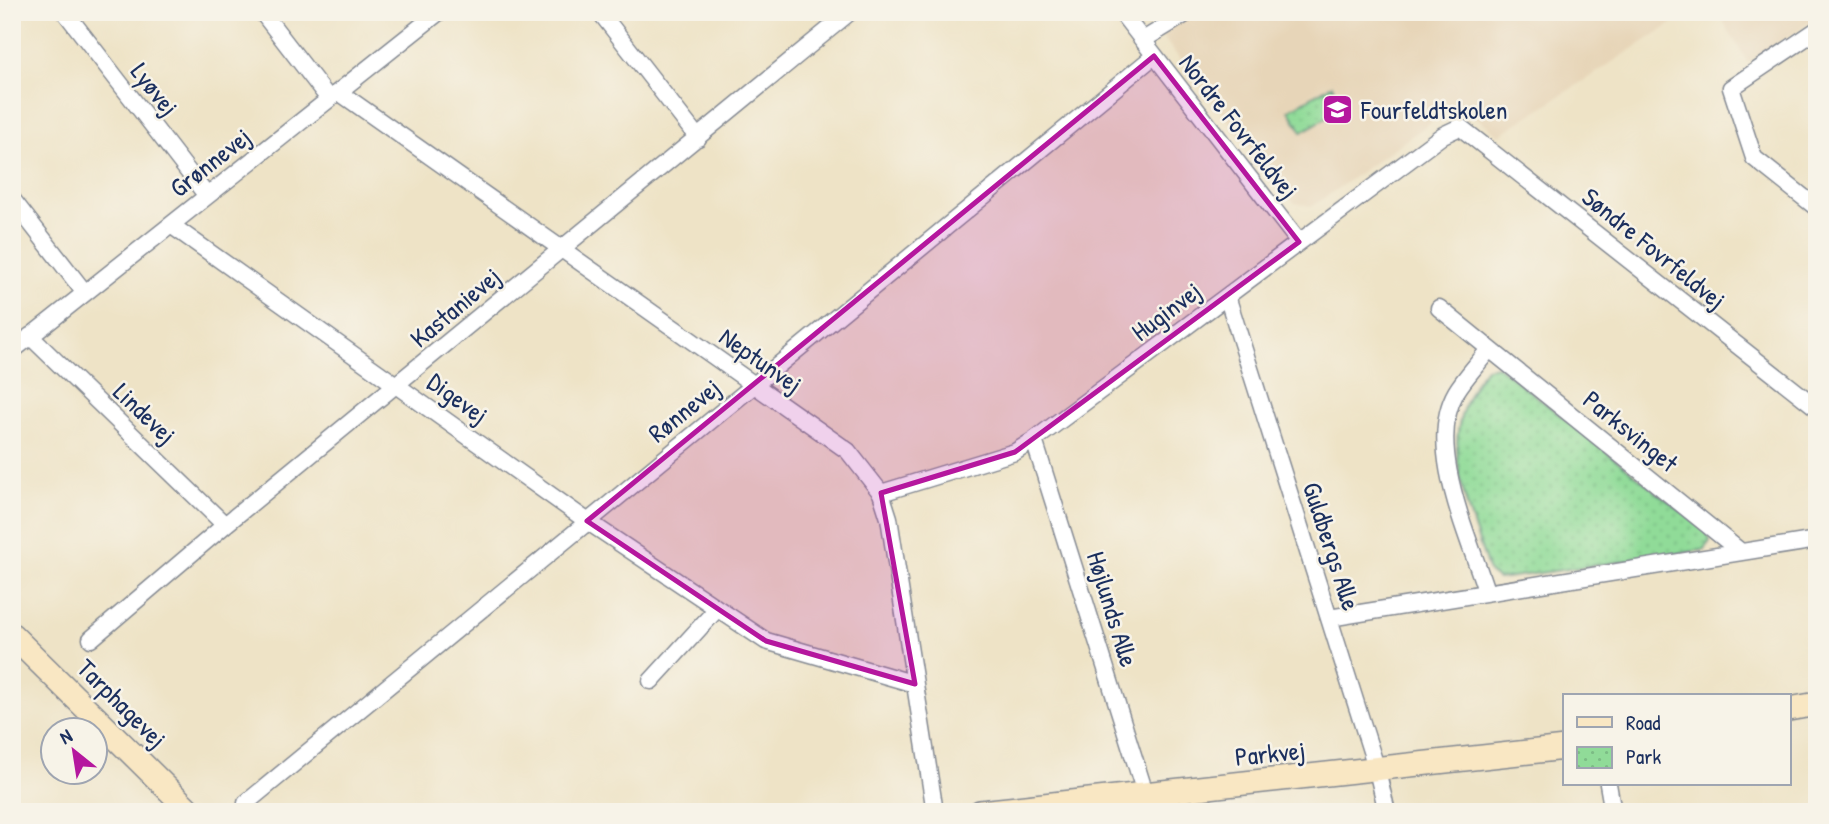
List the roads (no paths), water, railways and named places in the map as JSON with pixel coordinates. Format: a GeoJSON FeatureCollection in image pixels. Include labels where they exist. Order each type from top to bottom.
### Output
{"type":"FeatureCollection","features":[{"type":"Feature","properties":{"kind":"street","name":"Lyøvej"},"geometry":{"type":"LineString","coordinates":[[65,12],[207,196]]}},
{"type":"Feature","properties":{"kind":"street","name":"Neptunvej"},"geometry":{"type":"LineString","coordinates":[[261,12],[334,95],[563,249],[848,451],[881,493],[889,519],[935,812]]}},
{"type":"Feature","properties":{"kind":"street","name":"Grønnevej"},"geometry":{"type":"LineString","coordinates":[[12,351],[439,12]]}},
{"type":"Feature","properties":{"kind":"street"},"geometry":{"type":"LineString","coordinates":[[600,12],[698,138]]}},
{"type":"Feature","properties":{"kind":"street","name":"Kastanievej"},"geometry":{"type":"LineString","coordinates":[[91,639],[225,525],[850,12]]}},
{"type":"Feature","properties":{"kind":"street","name":"Nordre Fovrfeldvej"},"geometry":{"type":"LineString","coordinates":[[1121,12],[1298,242]]}},
{"type":"Feature","properties":{"kind":"street","name":"Nordre Fovrfeldvej"},"geometry":{"type":"LineString","coordinates":[[1143,40],[1189,12]]}},
{"type":"Feature","properties":{"kind":"street"},"geometry":{"type":"LineString","coordinates":[[1817,30],[1731,88],[1754,158],[1817,208]]}},
{"type":"Feature","properties":{"kind":"street","name":"Rønnevej"},"geometry":{"type":"LineString","coordinates":[[246,803],[1154,56]]}},
{"type":"Feature","properties":{"kind":"street","name":"Huginvej"},"geometry":{"type":"LineString","coordinates":[[881,493],[1015,452],[1034,440],[1443,135],[1460,127]]}},
{"type":"Feature","properties":{"kind":"street","name":"Søndre Fovrfeldvej"},"geometry":{"type":"LineString","coordinates":[[1460,127],[1817,408]]}},
{"type":"Feature","properties":{"kind":"street"},"geometry":{"type":"LineString","coordinates":[[12,199],[85,293]]}},
{"type":"Feature","properties":{"kind":"street","name":"Digevej"},"geometry":{"type":"LineString","coordinates":[[171,225],[587,521],[766,641],[915,684]]}},
{"type":"Feature","properties":{"kind":"street","name":"Guldbergs Alle"},"geometry":{"type":"LineString","coordinates":[[1227,296],[1377,771],[1387,812]]}},
{"type":"Feature","properties":{"kind":"street","name":"Parksvinget"},"geometry":{"type":"LineString","coordinates":[[1439,308],[1741,552]]}},
{"type":"Feature","properties":{"kind":"street","name":"Lindevej"},"geometry":{"type":"LineString","coordinates":[[30,337],[225,525]]}},
{"type":"Feature","properties":{"kind":"street"},"geometry":{"type":"LineString","coordinates":[[1486,591],[1444,458],[1446,424],[1455,393],[1489,349]]}},
{"type":"Feature","properties":{"kind":"street","name":"Højlunds Alle"},"geometry":{"type":"LineString","coordinates":[[1034,440],[1154,799]]}},
{"type":"Feature","properties":{"kind":"street"},"geometry":{"type":"LineString","coordinates":[[1329,618],[1817,540]]}},
{"type":"Feature","properties":{"kind":"street"},"geometry":{"type":"LineString","coordinates":[[651,681],[716,610]]}},
{"type":"Feature","properties":{"kind":"street","name":"Tarphagevej"},"geometry":{"type":"LineString","coordinates":[[12,635],[191,812]]}},
{"type":"Feature","properties":{"kind":"street"},"geometry":{"type":"LineString","coordinates":[[1790,709],[1817,704]]}},
{"type":"Feature","properties":{"kind":"street","name":"Parkvej"},"geometry":{"type":"LineString","coordinates":[[980,812],[1154,799],[1563,748]]}},
{"type":"Feature","properties":{"kind":"street"},"geometry":{"type":"LineString","coordinates":[[1608,786],[1613,812]]}},
{"type":"Feature","properties":{"kind":"place","name":"Fourfeldtskolen"},"geometry":{"type":"Point","coordinates":[1338,109]}}]}
